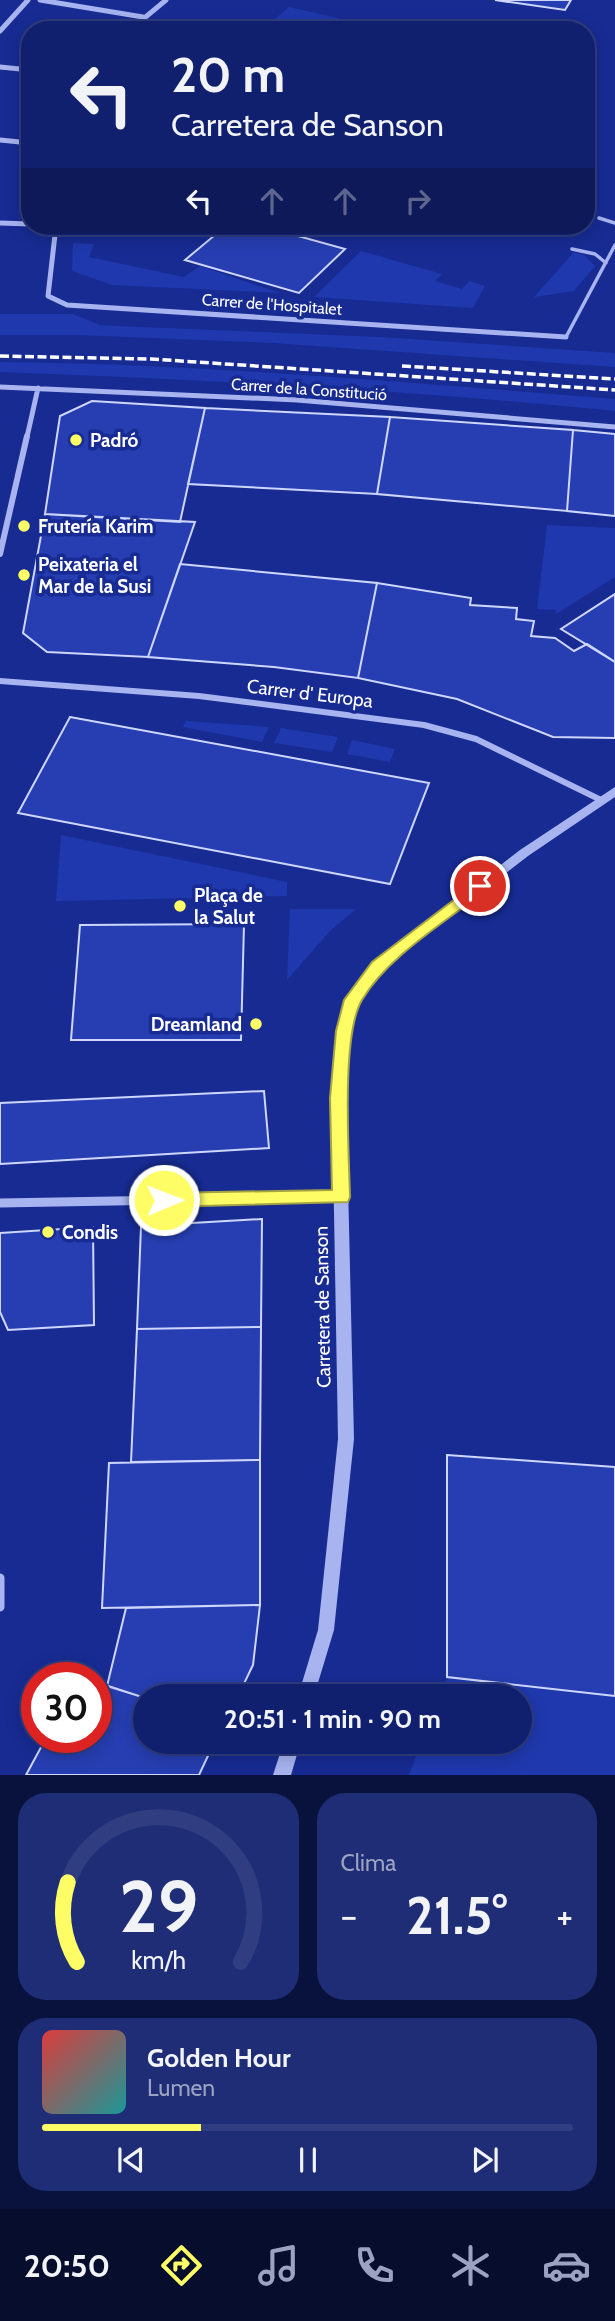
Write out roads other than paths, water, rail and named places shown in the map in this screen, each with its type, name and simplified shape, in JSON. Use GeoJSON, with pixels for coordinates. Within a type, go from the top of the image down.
{"type":"FeatureCollection","features":[{"type":"Feature","properties":{"kind":"street"},"geometry":{"type":"LineString","coordinates":[[0,31],[28,0]]}},
{"type":"Feature","properties":{"kind":"street"},"geometry":{"type":"LineString","coordinates":[[40,0],[144,17]]}},
{"type":"Feature","properties":{"kind":"street"},"geometry":{"type":"LineString","coordinates":[[140,21],[166,0]]}},
{"type":"Feature","properties":{"kind":"street"},"geometry":{"type":"LineString","coordinates":[[0,67],[21,69]]}},
{"type":"Feature","properties":{"kind":"street"},"geometry":{"type":"LineString","coordinates":[[0,141],[21,142]]}},
{"type":"Feature","properties":{"kind":"street"},"geometry":{"type":"LineString","coordinates":[[0,223],[21,224]]}},
{"type":"Feature","properties":{"kind":"street","name":"Carrer de l'Hospitalet"},"geometry":{"type":"LineString","coordinates":[[55,235],[48,296],[67,305],[566,337]]}},
{"type":"Feature","properties":{"kind":"street","name":"Carrer de la Constitució"},"geometry":{"type":"LineString","coordinates":[[0,387],[297,400],[615,427]]}},
{"type":"Feature","properties":{"kind":"street"},"geometry":{"type":"LineString","coordinates":[[0,554],[38,388]]}},
{"type":"Feature","properties":{"kind":"street","name":"Carrer d' Europa"},"geometry":{"type":"LineString","coordinates":[[0,681],[200,696],[424,724],[476,739],[601,800]]}},
{"type":"Feature","properties":{"kind":"street","name":"Carretera de Sanson"},"geometry":{"type":"LineString","coordinates":[[310,1684],[326,1630],[346,1439],[339,1098],[345,1031],[353,1000],[378,966],[494,875],[615,791]]}},
{"type":"Feature","properties":{"kind":"street"},"geometry":{"type":"LineString","coordinates":[[0,1203],[341,1197]]}},
{"type":"Feature","properties":{"kind":"street"},"geometry":{"type":"LineString","coordinates":[[0,1578],[0,1607]]}},
{"type":"Feature","properties":{"kind":"street"},"geometry":{"type":"LineString","coordinates":[[282,1775],[288,1754]]}},
{"type":"Feature","properties":{"kind":"lane"},"geometry":{"type":"LineString","coordinates":[[599,218],[615,223]]}},
{"type":"Feature","properties":{"kind":"lane"},"geometry":{"type":"LineString","coordinates":[[566,337],[615,245]]}},
{"type":"Feature","properties":{"kind":"lane"},"geometry":{"type":"LineString","coordinates":[[572,249],[595,254],[606,263]]}},
{"type":"Feature","properties":{"kind":"railway"},"geometry":{"type":"LineString","coordinates":[[0,356],[151,359],[615,390]]}},
{"type":"Feature","properties":{"kind":"railway"},"geometry":{"type":"LineString","coordinates":[[402,366],[615,379]]}},
{"type":"Feature","properties":{"kind":"place","name":"Padró"},"geometry":{"type":"Point","coordinates":[76,440]}},
{"type":"Feature","properties":{"kind":"place","name":"Frutería Karim"},"geometry":{"type":"Point","coordinates":[24,526]}},
{"type":"Feature","properties":{"kind":"place","name":"Peixateria el Mar de la Susi"},"geometry":{"type":"Point","coordinates":[24,575]}},
{"type":"Feature","properties":{"kind":"place","name":"Plaça de la Salut"},"geometry":{"type":"Point","coordinates":[180,906]}},
{"type":"Feature","properties":{"kind":"place","name":"Dreamland"},"geometry":{"type":"Point","coordinates":[256,1024]}},
{"type":"Feature","properties":{"kind":"place","name":"Condis"},"geometry":{"type":"Point","coordinates":[48,1232]}}]}
